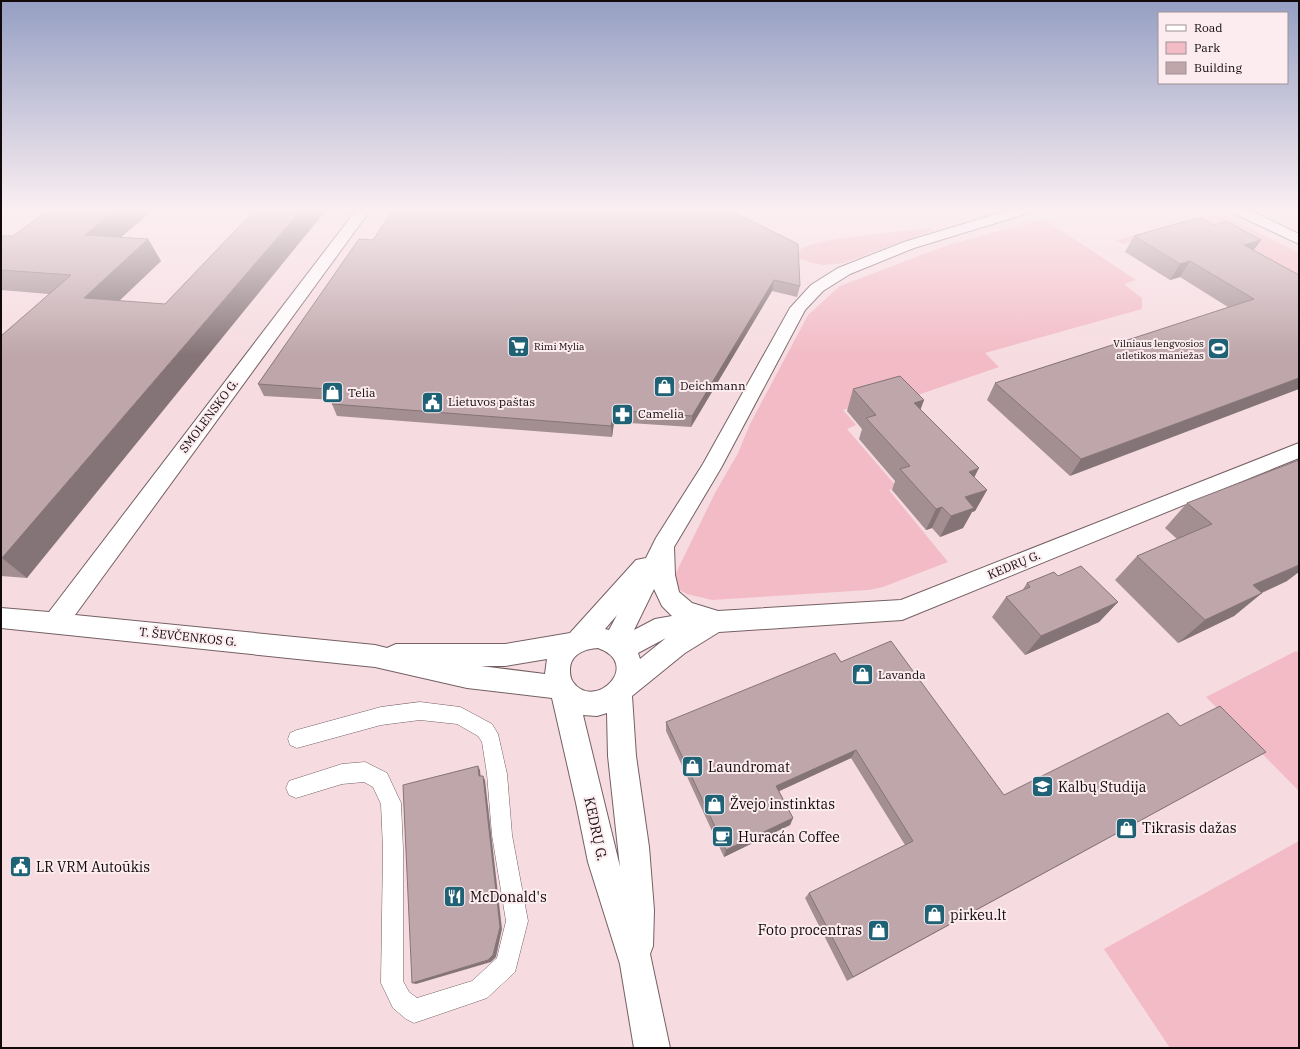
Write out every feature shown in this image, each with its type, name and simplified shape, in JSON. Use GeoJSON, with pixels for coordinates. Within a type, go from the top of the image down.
{"type":"FeatureCollection","features":[{"type":"Feature","properties":{"kind":"street","name":"SMOLENSKO G."},"geometry":{"type":"LineString","coordinates":[[54,624],[327,258]]}},
{"type":"Feature","properties":{"kind":"street"},"geometry":{"type":"LineString","coordinates":[[619,645],[664,544],[700,486],[798,308],[817,288],[844,271],[877,258]]}},
{"type":"Feature","properties":{"kind":"street","name":"KEDRŲ G."},"geometry":{"type":"LineString","coordinates":[[619,645],[664,627],[716,622],[902,610],[1299,450]]}},
{"type":"Feature","properties":{"kind":"street"},"geometry":{"type":"LineString","coordinates":[[578,641],[598,637],[619,645],[630,665],[628,680],[622,690],[612,698],[595,704],[578,701],[562,690],[558,680],[557,666],[563,653],[578,641],[664,544]]}},
{"type":"Feature","properties":{"kind":"street","name":"KEDRŲ G."},"geometry":{"type":"LineString","coordinates":[[664,544],[663,576],[667,595],[682,610],[716,622]]}},
{"type":"Feature","properties":{"kind":"street","name":"T. ŠEVČENKOS G."},"geometry":{"type":"LineString","coordinates":[[1,618],[375,656],[417,653],[505,655],[578,641]]}},
{"type":"Feature","properties":{"kind":"street","name":"KEDRŲ G."},"geometry":{"type":"LineString","coordinates":[[637,964],[638,910],[634,847],[622,756],[622,690],[676,645],[716,622]]}},
{"type":"Feature","properties":{"kind":"street","name":"T. ŠEVČENKOS G."},"geometry":{"type":"LineString","coordinates":[[375,656],[413,667],[497,682],[562,690]]}},
{"type":"Feature","properties":{"kind":"street","name":"KEDRŲ G."},"geometry":{"type":"LineString","coordinates":[[562,690],[603,862],[637,964],[652,1048]]}},
{"type":"Feature","properties":{"kind":"lane"},"geometry":{"type":"LineString","coordinates":[[296,788],[342,774],[365,772],[380,780],[391,803],[393,849],[392,983],[401,1000],[414,1011],[479,990],[507,964],[517,921],[502,835],[497,774],[491,740],[484,730],[460,716],[420,711],[381,716],[297,739]]}},
{"type":"Feature","properties":{"kind":"green space"},"geometry":{"type":"Polygon","coordinates":[[[798,258],[857,258],[844,263],[823,265],[798,258]]]}},
{"type":"Feature","properties":{"kind":"green space"},"geometry":{"type":"Polygon","coordinates":[[[914,258],[1103,258],[1136,280],[1124,284],[1142,298],[1142,309],[985,353],[999,367],[903,400],[896,393],[843,410],[856,425],[847,429],[897,487],[889,490],[948,562],[883,587],[869,590],[712,600],[687,594],[676,588],[674,577],[715,493],[738,453],[750,424],[808,315],[840,286],[914,258]]]}},
{"type":"Feature","properties":{"kind":"green space"},"geometry":{"type":"Polygon","coordinates":[[[1196,258],[1299,258],[1299,293],[1196,258]]]}},
{"type":"Feature","properties":{"kind":"green space"},"geometry":{"type":"Polygon","coordinates":[[[1296,651],[1299,653],[1299,791],[1206,697],[1296,651]]]}},
{"type":"Feature","properties":{"kind":"green space"},"geometry":{"type":"Polygon","coordinates":[[[1299,841],[1299,1048],[1170,1048],[1104,949],[1299,841]]]}},
{"type":"Feature","properties":{"kind":"building"},"geometry":{"type":"Polygon","coordinates":[[[1,258],[127,258],[84,298],[165,304],[209,258],[260,258],[2,558],[1,336],[71,275],[1,270],[1,258]]]}},
{"type":"Feature","properties":{"kind":"building","name":"Rimi Mylia"},"geometry":{"type":"Polygon","coordinates":[[[346,258],[799,258],[800,286],[774,280],[692,416],[614,410],[611,426],[332,404],[341,390],[258,384],[346,258]]]}},
{"type":"Feature","properties":{"kind":"building","name":"Vilniaus lengvosios atletikos maniežas"},"geometry":{"type":"Polygon","coordinates":[[[1170,258],[1268,258],[1299,275],[1299,378],[1081,459],[995,383],[1254,299],[1190,261],[1180,264],[1170,258]]]}},
{"type":"Feature","properties":{"kind":"building"},"geometry":{"type":"Polygon","coordinates":[[[900,376],[924,400],[914,403],[979,468],[969,472],[987,490],[965,497],[974,508],[951,516],[942,507],[936,509],[900,469],[910,466],[866,418],[876,415],[853,389],[900,376]]]}},
{"type":"Feature","properties":{"kind":"building"},"geometry":{"type":"Polygon","coordinates":[[[1299,460],[1299,565],[1253,585],[1262,593],[1205,620],[1137,556],[1212,524],[1187,503],[1299,460]]]}},
{"type":"Feature","properties":{"kind":"building"},"geometry":{"type":"Polygon","coordinates":[[[1081,566],[1118,602],[1041,636],[1006,597],[1030,587],[1027,583],[1054,572],[1058,576],[1081,566]]]}},
{"type":"Feature","properties":{"kind":"building"},"geometry":{"type":"Polygon","coordinates":[[[891,641],[1004,795],[1168,713],[1180,726],[1220,706],[1266,752],[853,977],[809,893],[913,841],[856,750],[776,786],[793,818],[726,850],[666,722],[835,653],[841,662],[891,641]]]}},
{"type":"Feature","properties":{"kind":"building","name":"McDonald's"},"geometry":{"type":"Polygon","coordinates":[[[478,766],[479,776],[483,776],[500,927],[493,955],[488,960],[412,983],[403,785],[478,766]]]}},
{"type":"Feature","properties":{"kind":"place","name":"Rimi Mylia"},"geometry":{"type":"Point","coordinates":[519,346]}},
{"type":"Feature","properties":{"kind":"place","name":"Vilniaus lengvosios atletikos maniežas"},"geometry":{"type":"Point","coordinates":[1219,349]}},
{"type":"Feature","properties":{"kind":"place","name":"Deichmann"},"geometry":{"type":"Point","coordinates":[665,386]}},
{"type":"Feature","properties":{"kind":"place","name":"Telia"},"geometry":{"type":"Point","coordinates":[333,393]}},
{"type":"Feature","properties":{"kind":"place","name":"Lietuvos paštas"},"geometry":{"type":"Point","coordinates":[432,402]}},
{"type":"Feature","properties":{"kind":"place","name":"Camelia"},"geometry":{"type":"Point","coordinates":[623,414]}},
{"type":"Feature","properties":{"kind":"place","name":"Lavanda"},"geometry":{"type":"Point","coordinates":[863,675]}},
{"type":"Feature","properties":{"kind":"place","name":"Laundromat"},"geometry":{"type":"Point","coordinates":[692,767]}},
{"type":"Feature","properties":{"kind":"place","name":"Kalbų Studija"},"geometry":{"type":"Point","coordinates":[1043,787]}},
{"type":"Feature","properties":{"kind":"place","name":"Žvejo instinktas"},"geometry":{"type":"Point","coordinates":[714,804]}},
{"type":"Feature","properties":{"kind":"place","name":"Tikrasis dažas"},"geometry":{"type":"Point","coordinates":[1126,828]}},
{"type":"Feature","properties":{"kind":"place","name":"Huracán Coffee"},"geometry":{"type":"Point","coordinates":[723,837]}},
{"type":"Feature","properties":{"kind":"place","name":"LR VRM Autoūkis"},"geometry":{"type":"Point","coordinates":[21,867]}},
{"type":"Feature","properties":{"kind":"place","name":"McDonald's"},"geometry":{"type":"Point","coordinates":[455,897]}},
{"type":"Feature","properties":{"kind":"place","name":"pirkeu.lt"},"geometry":{"type":"Point","coordinates":[934,915]}},
{"type":"Feature","properties":{"kind":"place","name":"Foto procentras"},"geometry":{"type":"Point","coordinates":[878,930]}}]}
